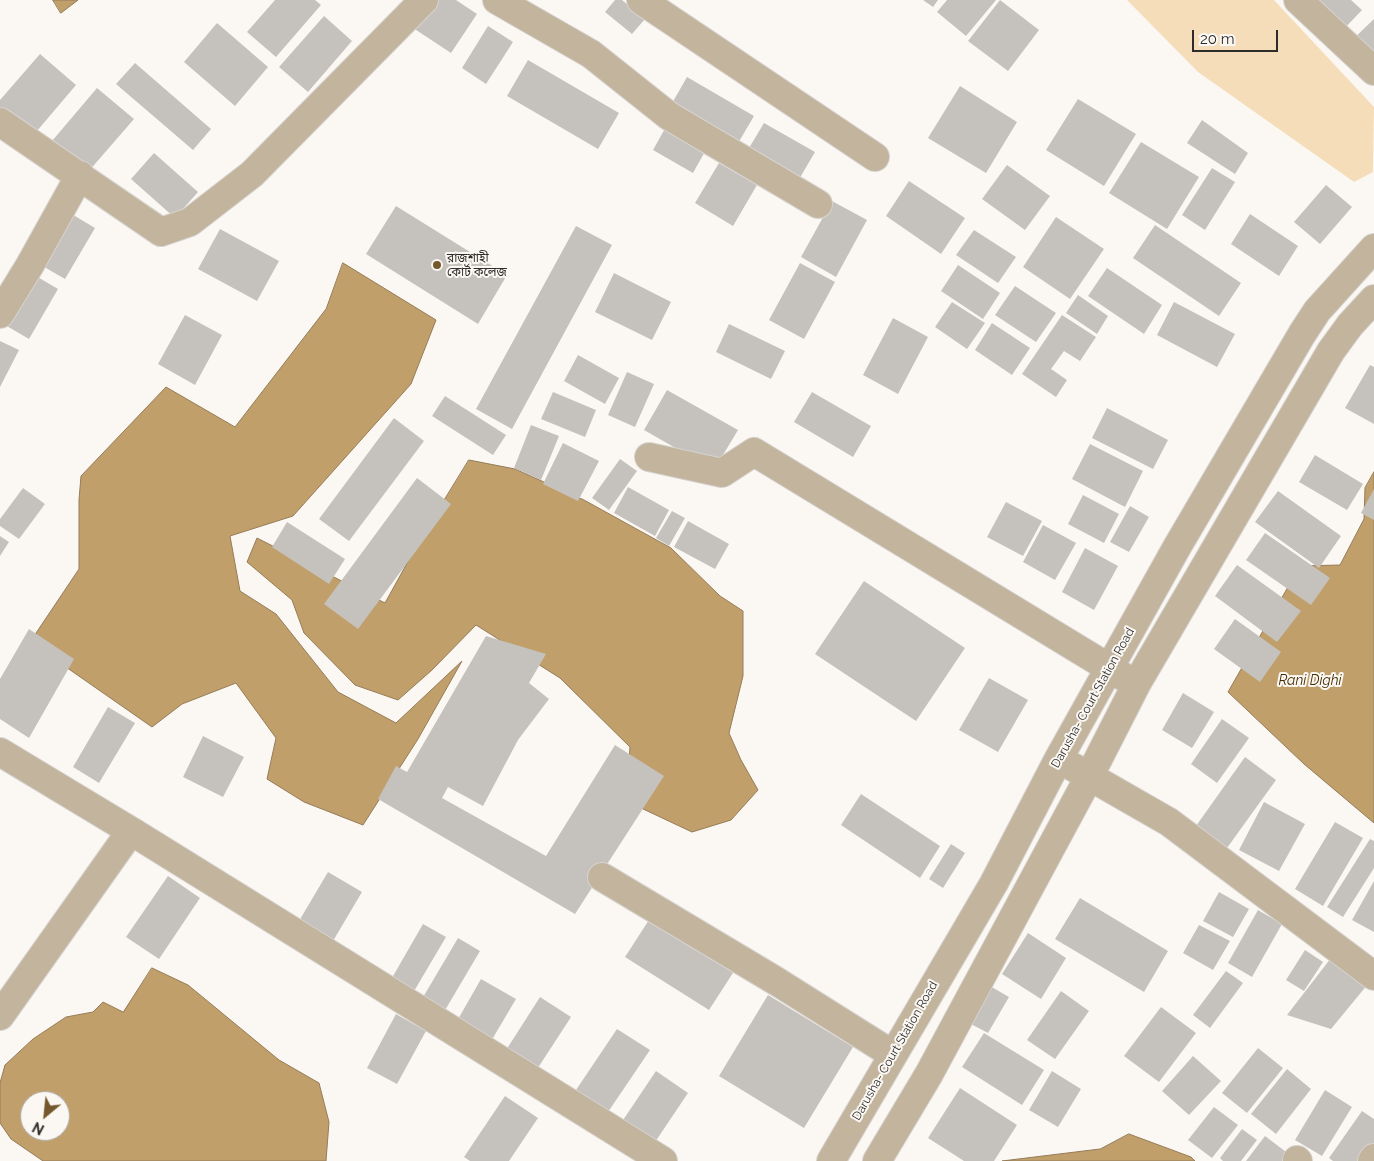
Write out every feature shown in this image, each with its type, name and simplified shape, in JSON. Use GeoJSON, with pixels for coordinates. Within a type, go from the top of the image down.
{"type":"FeatureCollection","features":[{"type":"Feature","properties":{"kind":"street"},"geometry":{"type":"LineString","coordinates":[[497,0],[591,54],[670,116],[818,204]]}},
{"type":"Feature","properties":{"kind":"street"},"geometry":{"type":"LineString","coordinates":[[641,0],[875,157]]}},
{"type":"Feature","properties":{"kind":"street"},"geometry":{"type":"LineString","coordinates":[[1298,0],[1374,71]]}},
{"type":"Feature","properties":{"kind":"street"},"geometry":{"type":"LineString","coordinates":[[0,122],[161,232],[190,222],[252,174],[419,1]]}},
{"type":"Feature","properties":{"kind":"street"},"geometry":{"type":"LineString","coordinates":[[0,314],[30,266],[80,175]]}},
{"type":"Feature","properties":{"kind":"street","name":"Darusha- Court Station Road"},"geometry":{"type":"LineString","coordinates":[[831,1161],[994,883],[1059,758],[1109,668],[1177,547],[1302,334],[1317,311],[1374,248]]}},
{"type":"Feature","properties":{"kind":"street"},"geometry":{"type":"LineString","coordinates":[[877,1161],[929,1074],[1089,777],[1137,683],[1331,351],[1350,325],[1374,299]]}},
{"type":"Feature","properties":{"kind":"street"},"geometry":{"type":"LineString","coordinates":[[649,457],[722,473],[754,452],[1109,668],[1137,683]]}},
{"type":"Feature","properties":{"kind":"street"},"geometry":{"type":"LineString","coordinates":[[0,752],[664,1161]]}},
{"type":"Feature","properties":{"kind":"street"},"geometry":{"type":"LineString","coordinates":[[1059,758],[1169,822],[1374,976]]}},
{"type":"Feature","properties":{"kind":"street"},"geometry":{"type":"LineString","coordinates":[[0,1016],[131,831]]}},
{"type":"Feature","properties":{"kind":"street"},"geometry":{"type":"LineString","coordinates":[[602,877],[776,981],[892,1054]]}},
{"type":"Feature","properties":{"kind":"shaded area"},"geometry":{"type":"Polygon","coordinates":[[[1127,0],[1274,0],[1374,107],[1373,172],[1354,182],[1198,72],[1127,0]]]}},
{"type":"Feature","properties":{"kind":"water"},"geometry":{"type":"Polygon","coordinates":[[[53,0],[78,0],[61,13],[53,0]]]}},
{"type":"Feature","properties":{"kind":"water"},"geometry":{"type":"Polygon","coordinates":[[[343,263],[436,320],[411,384],[293,516],[230,536],[240,591],[276,614],[338,692],[396,723],[462,661],[418,739],[363,825],[304,802],[267,779],[276,738],[236,683],[182,704],[152,727],[30,642],[79,569],[81,476],[166,387],[235,427],[326,309],[343,263]]]}},
{"type":"Feature","properties":{"kind":"water"},"geometry":{"type":"Polygon","coordinates":[[[469,460],[515,469],[584,500],[671,548],[720,596],[743,611],[743,676],[729,733],[741,760],[758,790],[731,820],[692,832],[641,808],[627,793],[630,747],[560,678],[476,625],[432,670],[398,700],[355,685],[304,633],[292,600],[247,562],[257,538],[385,603],[422,536],[469,460]]]}},
{"type":"Feature","properties":{"kind":"water","name":"Rani Dighi"},"geometry":{"type":"Polygon","coordinates":[[[1374,472],[1374,823],[1304,764],[1228,692],[1300,566],[1340,565],[1364,519],[1365,488],[1374,472]]]}},
{"type":"Feature","properties":{"kind":"water"},"geometry":{"type":"Polygon","coordinates":[[[152,968],[188,985],[279,1060],[319,1083],[329,1122],[326,1161],[43,1161],[11,1139],[0,1123],[0,1083],[5,1065],[33,1039],[66,1017],[93,1012],[103,1002],[123,1012],[152,968]]]}},
{"type":"Feature","properties":{"kind":"water"},"geometry":{"type":"Polygon","coordinates":[[[1129,1134],[1191,1157],[1195,1161],[1002,1161],[1100,1149],[1129,1134]]]}},
{"type":"Feature","properties":{"kind":"building"},"geometry":{"type":"Polygon","coordinates":[[[275,0],[315,0],[321,5],[276,57],[247,32],[275,0]]]}},
{"type":"Feature","properties":{"kind":"building"},"geometry":{"type":"Polygon","coordinates":[[[414,0],[456,0],[477,14],[451,53],[401,20],[414,0]]]}},
{"type":"Feature","properties":{"kind":"building"},"geometry":{"type":"Polygon","coordinates":[[[615,0],[622,0],[645,19],[632,34],[605,12],[615,0]]]}},
{"type":"Feature","properties":{"kind":"building"},"geometry":{"type":"Polygon","coordinates":[[[923,0],[938,0],[933,7],[923,0]]]}},
{"type":"Feature","properties":{"kind":"building"},"geometry":{"type":"Polygon","coordinates":[[[947,0],[996,0],[966,36],[937,12],[947,0]]]}},
{"type":"Feature","properties":{"kind":"building"},"geometry":{"type":"Polygon","coordinates":[[[1000,0],[1039,30],[1008,71],[968,41],[1000,0]]]}},
{"type":"Feature","properties":{"kind":"building"},"geometry":{"type":"Polygon","coordinates":[[[1313,0],[1351,0],[1362,10],[1340,33],[1313,0]]]}},
{"type":"Feature","properties":{"kind":"building"},"geometry":{"type":"Polygon","coordinates":[[[324,16],[352,41],[308,92],[279,67],[324,16]]]}},
{"type":"Feature","properties":{"kind":"building"},"geometry":{"type":"Polygon","coordinates":[[[1374,19],[1374,67],[1349,43],[1374,19]]]}},
{"type":"Feature","properties":{"kind":"building"},"geometry":{"type":"Polygon","coordinates":[[[217,23],[268,67],[235,106],[184,62],[217,23]]]}},
{"type":"Feature","properties":{"kind":"building"},"geometry":{"type":"Polygon","coordinates":[[[488,26],[513,42],[486,84],[462,68],[488,26]]]}},
{"type":"Feature","properties":{"kind":"building"},"geometry":{"type":"Polygon","coordinates":[[[40,54],[76,85],[31,138],[0,112],[0,100],[40,54]]]}},
{"type":"Feature","properties":{"kind":"building"},"geometry":{"type":"Polygon","coordinates":[[[528,60],[619,113],[598,149],[507,96],[528,60]]]}},
{"type":"Feature","properties":{"kind":"building"},"geometry":{"type":"Polygon","coordinates":[[[135,63],[211,129],[193,150],[116,84],[135,63]]]}},
{"type":"Feature","properties":{"kind":"building"},"geometry":{"type":"Polygon","coordinates":[[[687,77],[754,116],[730,157],[663,119],[687,77]]]}},
{"type":"Feature","properties":{"kind":"building"},"geometry":{"type":"Polygon","coordinates":[[[960,86],[1017,122],[986,173],[928,138],[960,86]]]}},
{"type":"Feature","properties":{"kind":"building"},"geometry":{"type":"Polygon","coordinates":[[[97,88],[134,119],[88,172],[52,141],[97,88]]]}},
{"type":"Feature","properties":{"kind":"building"},"geometry":{"type":"Polygon","coordinates":[[[1078,99],[1136,134],[1104,186],[1046,150],[1078,99]]]}},
{"type":"Feature","properties":{"kind":"building"},"geometry":{"type":"Polygon","coordinates":[[[1202,120],[1248,153],[1235,174],[1187,143],[1202,120]]]}},
{"type":"Feature","properties":{"kind":"building"},"geometry":{"type":"Polygon","coordinates":[[[764,123],[815,152],[791,193],[740,163],[764,123]]]}},
{"type":"Feature","properties":{"kind":"building"},"geometry":{"type":"Polygon","coordinates":[[[667,125],[707,148],[693,173],[653,150],[667,125]]]}},
{"type":"Feature","properties":{"kind":"building"},"geometry":{"type":"Polygon","coordinates":[[[1141,142],[1199,177],[1167,229],[1109,193],[1141,142]]]}},
{"type":"Feature","properties":{"kind":"building"},"geometry":{"type":"Polygon","coordinates":[[[154,153],[198,192],[175,218],[131,179],[154,153]]]}},
{"type":"Feature","properties":{"kind":"building"},"geometry":{"type":"Polygon","coordinates":[[[719,163],[757,185],[733,226],[695,203],[719,163]]]}},
{"type":"Feature","properties":{"kind":"building"},"geometry":{"type":"Polygon","coordinates":[[[1007,165],[1050,196],[1025,230],[982,199],[1007,165]]]}},
{"type":"Feature","properties":{"kind":"building"},"geometry":{"type":"Polygon","coordinates":[[[1212,168],[1235,182],[1205,230],[1182,215],[1212,168]]]}},
{"type":"Feature","properties":{"kind":"building"},"geometry":{"type":"Polygon","coordinates":[[[909,181],[965,218],[941,254],[886,216],[909,181]]]}},
{"type":"Feature","properties":{"kind":"building"},"geometry":{"type":"Polygon","coordinates":[[[1326,185],[1352,207],[1320,244],[1294,222],[1326,185]]]}},
{"type":"Feature","properties":{"kind":"building"},"geometry":{"type":"Polygon","coordinates":[[[50,201],[95,228],[65,279],[20,253],[50,201]]]}},
{"type":"Feature","properties":{"kind":"building"},"geometry":{"type":"Polygon","coordinates":[[[832,201],[867,220],[836,277],[801,257],[832,201]]]}},
{"type":"Feature","properties":{"kind":"building","name":"রাজশাহী কোর্ট কলেজ"},"geometry":{"type":"Polygon","coordinates":[[[396,206],[507,275],[478,324],[366,254],[396,206]]]}},
{"type":"Feature","properties":{"kind":"building"},"geometry":{"type":"Polygon","coordinates":[[[1250,214],[1298,246],[1279,276],[1231,244],[1250,214]]]}},
{"type":"Feature","properties":{"kind":"building"},"geometry":{"type":"Polygon","coordinates":[[[1056,217],[1104,249],[1070,299],[1023,267],[1056,217]]]}},
{"type":"Feature","properties":{"kind":"building"},"geometry":{"type":"Polygon","coordinates":[[[1155,225],[1241,283],[1219,316],[1133,258],[1155,225]]]}},
{"type":"Feature","properties":{"kind":"building"},"geometry":{"type":"Polygon","coordinates":[[[576,226],[612,245],[512,429],[476,409],[576,226]]]}},
{"type":"Feature","properties":{"kind":"building"},"geometry":{"type":"Polygon","coordinates":[[[220,229],[279,261],[257,301],[198,269],[220,229]]]}},
{"type":"Feature","properties":{"kind":"building"},"geometry":{"type":"Polygon","coordinates":[[[974,230],[1016,257],[998,283],[956,255],[974,230]]]}},
{"type":"Feature","properties":{"kind":"building"},"geometry":{"type":"Polygon","coordinates":[[[800,263],[835,282],[804,339],[769,320],[800,263]]]}},
{"type":"Feature","properties":{"kind":"building"},"geometry":{"type":"Polygon","coordinates":[[[958,265],[1000,293],[983,319],[941,291],[958,265]]]}},
{"type":"Feature","properties":{"kind":"building"},"geometry":{"type":"Polygon","coordinates":[[[19,266],[58,289],[29,339],[0,322],[19,266]]]}},
{"type":"Feature","properties":{"kind":"building"},"geometry":{"type":"Polygon","coordinates":[[[1107,268],[1162,305],[1144,334],[1088,296],[1107,268]]]}},
{"type":"Feature","properties":{"kind":"building"},"geometry":{"type":"Polygon","coordinates":[[[614,273],[671,302],[652,340],[595,312],[614,273]]]}},
{"type":"Feature","properties":{"kind":"building"},"geometry":{"type":"Polygon","coordinates":[[[1015,286],[1056,313],[1036,342],[995,315],[1015,286]]]}},
{"type":"Feature","properties":{"kind":"building"},"geometry":{"type":"Polygon","coordinates":[[[1078,295],[1108,316],[1097,334],[1066,313],[1078,295]]]}},
{"type":"Feature","properties":{"kind":"building"},"geometry":{"type":"Polygon","coordinates":[[[952,302],[985,323],[967,349],[935,327],[952,302]]]}},
{"type":"Feature","properties":{"kind":"building"},"geometry":{"type":"Polygon","coordinates":[[[1174,302],[1235,334],[1217,367],[1157,335],[1174,302]]]}},
{"type":"Feature","properties":{"kind":"building"},"geometry":{"type":"Polygon","coordinates":[[[185,315],[222,335],[195,385],[158,364],[185,315]]]}},
{"type":"Feature","properties":{"kind":"building"},"geometry":{"type":"Polygon","coordinates":[[[1062,315],[1096,337],[1080,361],[1064,351],[1051,369],[1067,380],[1056,397],[1022,374],[1062,315]]]}},
{"type":"Feature","properties":{"kind":"building"},"geometry":{"type":"Polygon","coordinates":[[[893,318],[928,337],[898,394],[863,375],[893,318]]]}},
{"type":"Feature","properties":{"kind":"building"},"geometry":{"type":"Polygon","coordinates":[[[992,323],[1030,348],[1012,375],[975,350],[992,323]]]}},
{"type":"Feature","properties":{"kind":"building"},"geometry":{"type":"Polygon","coordinates":[[[729,324],[785,351],[771,379],[716,352],[729,324]]]}},
{"type":"Feature","properties":{"kind":"building"},"geometry":{"type":"Polygon","coordinates":[[[0,341],[19,350],[0,387],[0,341]]]}},
{"type":"Feature","properties":{"kind":"building"},"geometry":{"type":"Polygon","coordinates":[[[578,355],[619,378],[605,404],[564,381],[578,355]]]}},
{"type":"Feature","properties":{"kind":"building"},"geometry":{"type":"Polygon","coordinates":[[[1370,365],[1374,367],[1374,424],[1345,408],[1370,365]]]}},
{"type":"Feature","properties":{"kind":"building"},"geometry":{"type":"Polygon","coordinates":[[[627,372],[654,384],[635,427],[608,415],[627,372]]]}},
{"type":"Feature","properties":{"kind":"building"},"geometry":{"type":"Polygon","coordinates":[[[667,390],[738,430],[714,470],[644,430],[667,390]]]}},
{"type":"Feature","properties":{"kind":"building"},"geometry":{"type":"Polygon","coordinates":[[[553,392],[596,410],[585,437],[541,419],[553,392]]]}},
{"type":"Feature","properties":{"kind":"building"},"geometry":{"type":"Polygon","coordinates":[[[812,392],[871,426],[853,457],[794,422],[812,392]]]}},
{"type":"Feature","properties":{"kind":"building"},"geometry":{"type":"Polygon","coordinates":[[[445,396],[506,435],[493,455],[432,416],[445,396]]]}},
{"type":"Feature","properties":{"kind":"building"},"geometry":{"type":"Polygon","coordinates":[[[1107,408],[1168,440],[1153,469],[1092,438],[1107,408]]]}},
{"type":"Feature","properties":{"kind":"building"},"geometry":{"type":"Polygon","coordinates":[[[394,418],[424,441],[349,541],[319,519],[394,418]]]}},
{"type":"Feature","properties":{"kind":"building"},"geometry":{"type":"Polygon","coordinates":[[[531,425],[559,436],[541,480],[514,468],[531,425]]]}},
{"type":"Feature","properties":{"kind":"building"},"geometry":{"type":"Polygon","coordinates":[[[563,443],[599,461],[578,501],[543,484],[563,443]]]}},
{"type":"Feature","properties":{"kind":"building"},"geometry":{"type":"Polygon","coordinates":[[[1090,444],[1143,471],[1125,507],[1072,479],[1090,444]]]}},
{"type":"Feature","properties":{"kind":"building"},"geometry":{"type":"Polygon","coordinates":[[[1315,455],[1363,484],[1347,510],[1299,482],[1315,455]]]}},
{"type":"Feature","properties":{"kind":"building"},"geometry":{"type":"Polygon","coordinates":[[[620,459],[637,471],[609,510],[592,498],[620,459]]]}},
{"type":"Feature","properties":{"kind":"building"},"geometry":{"type":"Polygon","coordinates":[[[417,478],[451,504],[358,629],[324,604],[417,478]]]}},
{"type":"Feature","properties":{"kind":"building"},"geometry":{"type":"Polygon","coordinates":[[[628,487],[669,510],[655,536],[614,513],[628,487]]]}},
{"type":"Feature","properties":{"kind":"building"},"geometry":{"type":"Polygon","coordinates":[[[23,488],[45,504],[19,539],[0,526],[0,519],[23,488]]]}},
{"type":"Feature","properties":{"kind":"building"},"geometry":{"type":"Polygon","coordinates":[[[1374,489],[1374,520],[1361,513],[1374,489]]]}},
{"type":"Feature","properties":{"kind":"building"},"geometry":{"type":"Polygon","coordinates":[[[1278,491],[1341,536],[1319,568],[1255,522],[1278,491]]]}},
{"type":"Feature","properties":{"kind":"building"},"geometry":{"type":"Polygon","coordinates":[[[1083,495],[1119,514],[1104,543],[1068,524],[1083,495]]]}},
{"type":"Feature","properties":{"kind":"building"},"geometry":{"type":"Polygon","coordinates":[[[1006,502],[1042,521],[1023,556],[987,537],[1006,502]]]}},
{"type":"Feature","properties":{"kind":"building"},"geometry":{"type":"Polygon","coordinates":[[[1130,506],[1149,517],[1129,552],[1110,542],[1130,506]]]}},
{"type":"Feature","properties":{"kind":"building"},"geometry":{"type":"Polygon","coordinates":[[[672,511],[685,518],[669,546],[656,538],[672,511]]]}},
{"type":"Feature","properties":{"kind":"building"},"geometry":{"type":"Polygon","coordinates":[[[688,521],[729,544],[715,569],[674,547],[688,521]]]}},
{"type":"Feature","properties":{"kind":"building"},"geometry":{"type":"Polygon","coordinates":[[[287,522],[345,559],[329,584],[272,547],[287,522]]]}},
{"type":"Feature","properties":{"kind":"building"},"geometry":{"type":"Polygon","coordinates":[[[1043,525],[1076,543],[1055,580],[1023,562],[1043,525]]]}},
{"type":"Feature","properties":{"kind":"building"},"geometry":{"type":"Polygon","coordinates":[[[1265,533],[1330,578],[1311,605],[1246,560],[1265,533]]]}},
{"type":"Feature","properties":{"kind":"building"},"geometry":{"type":"Polygon","coordinates":[[[0,536],[9,542],[0,556],[0,536]]]}},
{"type":"Feature","properties":{"kind":"building"},"geometry":{"type":"Polygon","coordinates":[[[1085,548],[1118,566],[1094,610],[1062,592],[1085,548]]]}},
{"type":"Feature","properties":{"kind":"building"},"geometry":{"type":"Polygon","coordinates":[[[1237,565],[1301,611],[1277,642],[1215,596],[1237,565]]]}},
{"type":"Feature","properties":{"kind":"building"},"geometry":{"type":"Polygon","coordinates":[[[864,581],[965,648],[916,721],[815,654],[864,581]]]}},
{"type":"Feature","properties":{"kind":"building"},"geometry":{"type":"Polygon","coordinates":[[[1235,619],[1281,652],[1260,682],[1214,649],[1235,619]]]}},
{"type":"Feature","properties":{"kind":"building"},"geometry":{"type":"Polygon","coordinates":[[[29,629],[74,659],[29,738],[0,719],[0,679],[29,629]]]}},
{"type":"Feature","properties":{"kind":"building"},"geometry":{"type":"Polygon","coordinates":[[[486,636],[546,654],[529,683],[549,699],[518,740],[483,806],[448,787],[442,798],[546,856],[615,745],[664,776],[575,914],[378,799],[396,766],[407,772],[486,636]]]}},
{"type":"Feature","properties":{"kind":"building"},"geometry":{"type":"Polygon","coordinates":[[[989,678],[1028,700],[998,752],[959,730],[989,678]]]}},
{"type":"Feature","properties":{"kind":"building"},"geometry":{"type":"Polygon","coordinates":[[[1183,693],[1214,712],[1192,748],[1162,730],[1183,693]]]}},
{"type":"Feature","properties":{"kind":"building"},"geometry":{"type":"Polygon","coordinates":[[[108,707],[135,723],[99,783],[73,767],[108,707]]]}},
{"type":"Feature","properties":{"kind":"building"},"geometry":{"type":"Polygon","coordinates":[[[1222,719],[1249,738],[1217,783],[1191,764],[1222,719]]]}},
{"type":"Feature","properties":{"kind":"building"},"geometry":{"type":"Polygon","coordinates":[[[203,736],[244,757],[223,797],[183,777],[203,736]]]}},
{"type":"Feature","properties":{"kind":"building"},"geometry":{"type":"Polygon","coordinates":[[[1245,757],[1276,780],[1227,848],[1196,826],[1245,757]]]}},
{"type":"Feature","properties":{"kind":"building"},"geometry":{"type":"Polygon","coordinates":[[[861,794],[940,846],[920,878],[841,825],[861,794]]]}},
{"type":"Feature","properties":{"kind":"building"},"geometry":{"type":"Polygon","coordinates":[[[1264,802],[1305,824],[1279,871],[1239,850],[1264,802]]]}},
{"type":"Feature","properties":{"kind":"building"},"geometry":{"type":"Polygon","coordinates":[[[1335,822],[1363,838],[1323,906],[1295,889],[1335,822]]]}},
{"type":"Feature","properties":{"kind":"building"},"geometry":{"type":"Polygon","coordinates":[[[1370,839],[1374,841],[1374,868],[1343,917],[1327,907],[1370,839]]]}},
{"type":"Feature","properties":{"kind":"building"},"geometry":{"type":"Polygon","coordinates":[[[951,844],[965,853],[943,888],[929,879],[951,844]]]}},
{"type":"Feature","properties":{"kind":"building"},"geometry":{"type":"Polygon","coordinates":[[[328,872],[362,892],[333,941],[299,921],[328,872]]]}},
{"type":"Feature","properties":{"kind":"building"},"geometry":{"type":"Polygon","coordinates":[[[168,876],[200,898],[159,959],[126,937],[168,876]]]}},
{"type":"Feature","properties":{"kind":"building"},"geometry":{"type":"Polygon","coordinates":[[[1374,881],[1374,932],[1352,920],[1374,881]]]}},
{"type":"Feature","properties":{"kind":"building"},"geometry":{"type":"Polygon","coordinates":[[[1219,892],[1249,909],[1233,937],[1203,921],[1219,892]]]}},
{"type":"Feature","properties":{"kind":"building"},"geometry":{"type":"Polygon","coordinates":[[[1080,898],[1168,951],[1144,992],[1055,939],[1080,898]]]}},
{"type":"Feature","properties":{"kind":"building"},"geometry":{"type":"Polygon","coordinates":[[[658,906],[742,959],[709,1010],[625,957],[658,906]]]}},
{"type":"Feature","properties":{"kind":"building"},"geometry":{"type":"Polygon","coordinates":[[[1258,910],[1282,924],[1252,977],[1228,963],[1258,910]]]}},
{"type":"Feature","properties":{"kind":"building"},"geometry":{"type":"Polygon","coordinates":[[[423,924],[446,937],[407,1003],[385,990],[423,924]]]}},
{"type":"Feature","properties":{"kind":"building"},"geometry":{"type":"Polygon","coordinates":[[[1199,925],[1230,941],[1213,970],[1183,953],[1199,925]]]}},
{"type":"Feature","properties":{"kind":"building"},"geometry":{"type":"Polygon","coordinates":[[[1028,933],[1066,958],[1041,999],[1002,974],[1028,933]]]}},
{"type":"Feature","properties":{"kind":"building"},"geometry":{"type":"Polygon","coordinates":[[[458,938],[480,951],[441,1017],[419,1004],[458,938]]]}},
{"type":"Feature","properties":{"kind":"building"},"geometry":{"type":"Polygon","coordinates":[[[1341,945],[1368,984],[1331,1029],[1287,1015],[1341,945]]]}},
{"type":"Feature","properties":{"kind":"building"},"geometry":{"type":"Polygon","coordinates":[[[1305,950],[1323,962],[1304,991],[1286,980],[1305,950]]]}},
{"type":"Feature","properties":{"kind":"building"},"geometry":{"type":"Polygon","coordinates":[[[1226,971],[1243,983],[1210,1028],[1193,1015],[1226,971]]]}},
{"type":"Feature","properties":{"kind":"building"},"geometry":{"type":"Polygon","coordinates":[[[481,979],[516,999],[487,1048],[453,1028],[481,979]]]}},
{"type":"Feature","properties":{"kind":"building"},"geometry":{"type":"Polygon","coordinates":[[[990,986],[1009,997],[988,1033],[969,1023],[990,986]]]}},
{"type":"Feature","properties":{"kind":"building"},"geometry":{"type":"Polygon","coordinates":[[[1061,991],[1089,1011],[1055,1059],[1027,1040],[1061,991]]]}},
{"type":"Feature","properties":{"kind":"building"},"geometry":{"type":"Polygon","coordinates":[[[768,995],[853,1047],[804,1128],[719,1076],[768,995]]]}},
{"type":"Feature","properties":{"kind":"building"},"geometry":{"type":"Polygon","coordinates":[[[540,997],[571,1017],[532,1077],[501,1058],[540,997]]]}},
{"type":"Feature","properties":{"kind":"building"},"geometry":{"type":"Polygon","coordinates":[[[1161,1007],[1196,1033],[1159,1082],[1124,1056],[1161,1007]]]}},
{"type":"Feature","properties":{"kind":"building"},"geometry":{"type":"Polygon","coordinates":[[[396,1014],[426,1031],[397,1084],[367,1068],[396,1014]]]}},
{"type":"Feature","properties":{"kind":"building"},"geometry":{"type":"Polygon","coordinates":[[[617,1029],[650,1050],[608,1112],[576,1090],[617,1029]]]}},
{"type":"Feature","properties":{"kind":"building"},"geometry":{"type":"Polygon","coordinates":[[[984,1033],[1044,1070],[1022,1105],[962,1067],[984,1033]]]}},
{"type":"Feature","properties":{"kind":"building"},"geometry":{"type":"Polygon","coordinates":[[[1258,1048],[1283,1068],[1247,1113],[1222,1093],[1258,1048]]]}},
{"type":"Feature","properties":{"kind":"building"},"geometry":{"type":"Polygon","coordinates":[[[1193,1056],[1221,1081],[1189,1115],[1162,1091],[1193,1056]]]}},
{"type":"Feature","properties":{"kind":"building"},"geometry":{"type":"Polygon","coordinates":[[[1287,1069],[1311,1089],[1276,1134],[1251,1114],[1287,1069]]]}},
{"type":"Feature","properties":{"kind":"building"},"geometry":{"type":"Polygon","coordinates":[[[656,1071],[688,1093],[647,1154],[615,1132],[656,1071]]]}},
{"type":"Feature","properties":{"kind":"building"},"geometry":{"type":"Polygon","coordinates":[[[1052,1071],[1081,1089],[1058,1127],[1029,1110],[1052,1071]]]}},
{"type":"Feature","properties":{"kind":"building"},"geometry":{"type":"Polygon","coordinates":[[[960,1088],[1017,1125],[994,1161],[964,1161],[928,1138],[960,1088]]]}},
{"type":"Feature","properties":{"kind":"building"},"geometry":{"type":"Polygon","coordinates":[[[1325,1090],[1352,1107],[1322,1156],[1295,1140],[1325,1090]]]}},
{"type":"Feature","properties":{"kind":"building"},"geometry":{"type":"Polygon","coordinates":[[[505,1096],[538,1118],[509,1161],[470,1161],[464,1157],[505,1096]]]}},
{"type":"Feature","properties":{"kind":"building"},"geometry":{"type":"Polygon","coordinates":[[[1214,1107],[1238,1125],[1212,1158],[1188,1140],[1214,1107]]]}},
{"type":"Feature","properties":{"kind":"building"},"geometry":{"type":"Polygon","coordinates":[[[1362,1111],[1374,1119],[1374,1155],[1370,1161],[1333,1161],[1329,1158],[1362,1111]]]}},
{"type":"Feature","properties":{"kind":"building"},"geometry":{"type":"Polygon","coordinates":[[[1242,1129],[1257,1140],[1241,1161],[1223,1161],[1220,1158],[1242,1129]]]}},
{"type":"Feature","properties":{"kind":"building"},"geometry":{"type":"Polygon","coordinates":[[[1265,1136],[1298,1161],[1246,1161],[1265,1136]]]}},
{"type":"Feature","properties":{"kind":"place","name":"রাজশাহী কোর্ট কলেজ"},"geometry":{"type":"Point","coordinates":[437,265]}}]}
